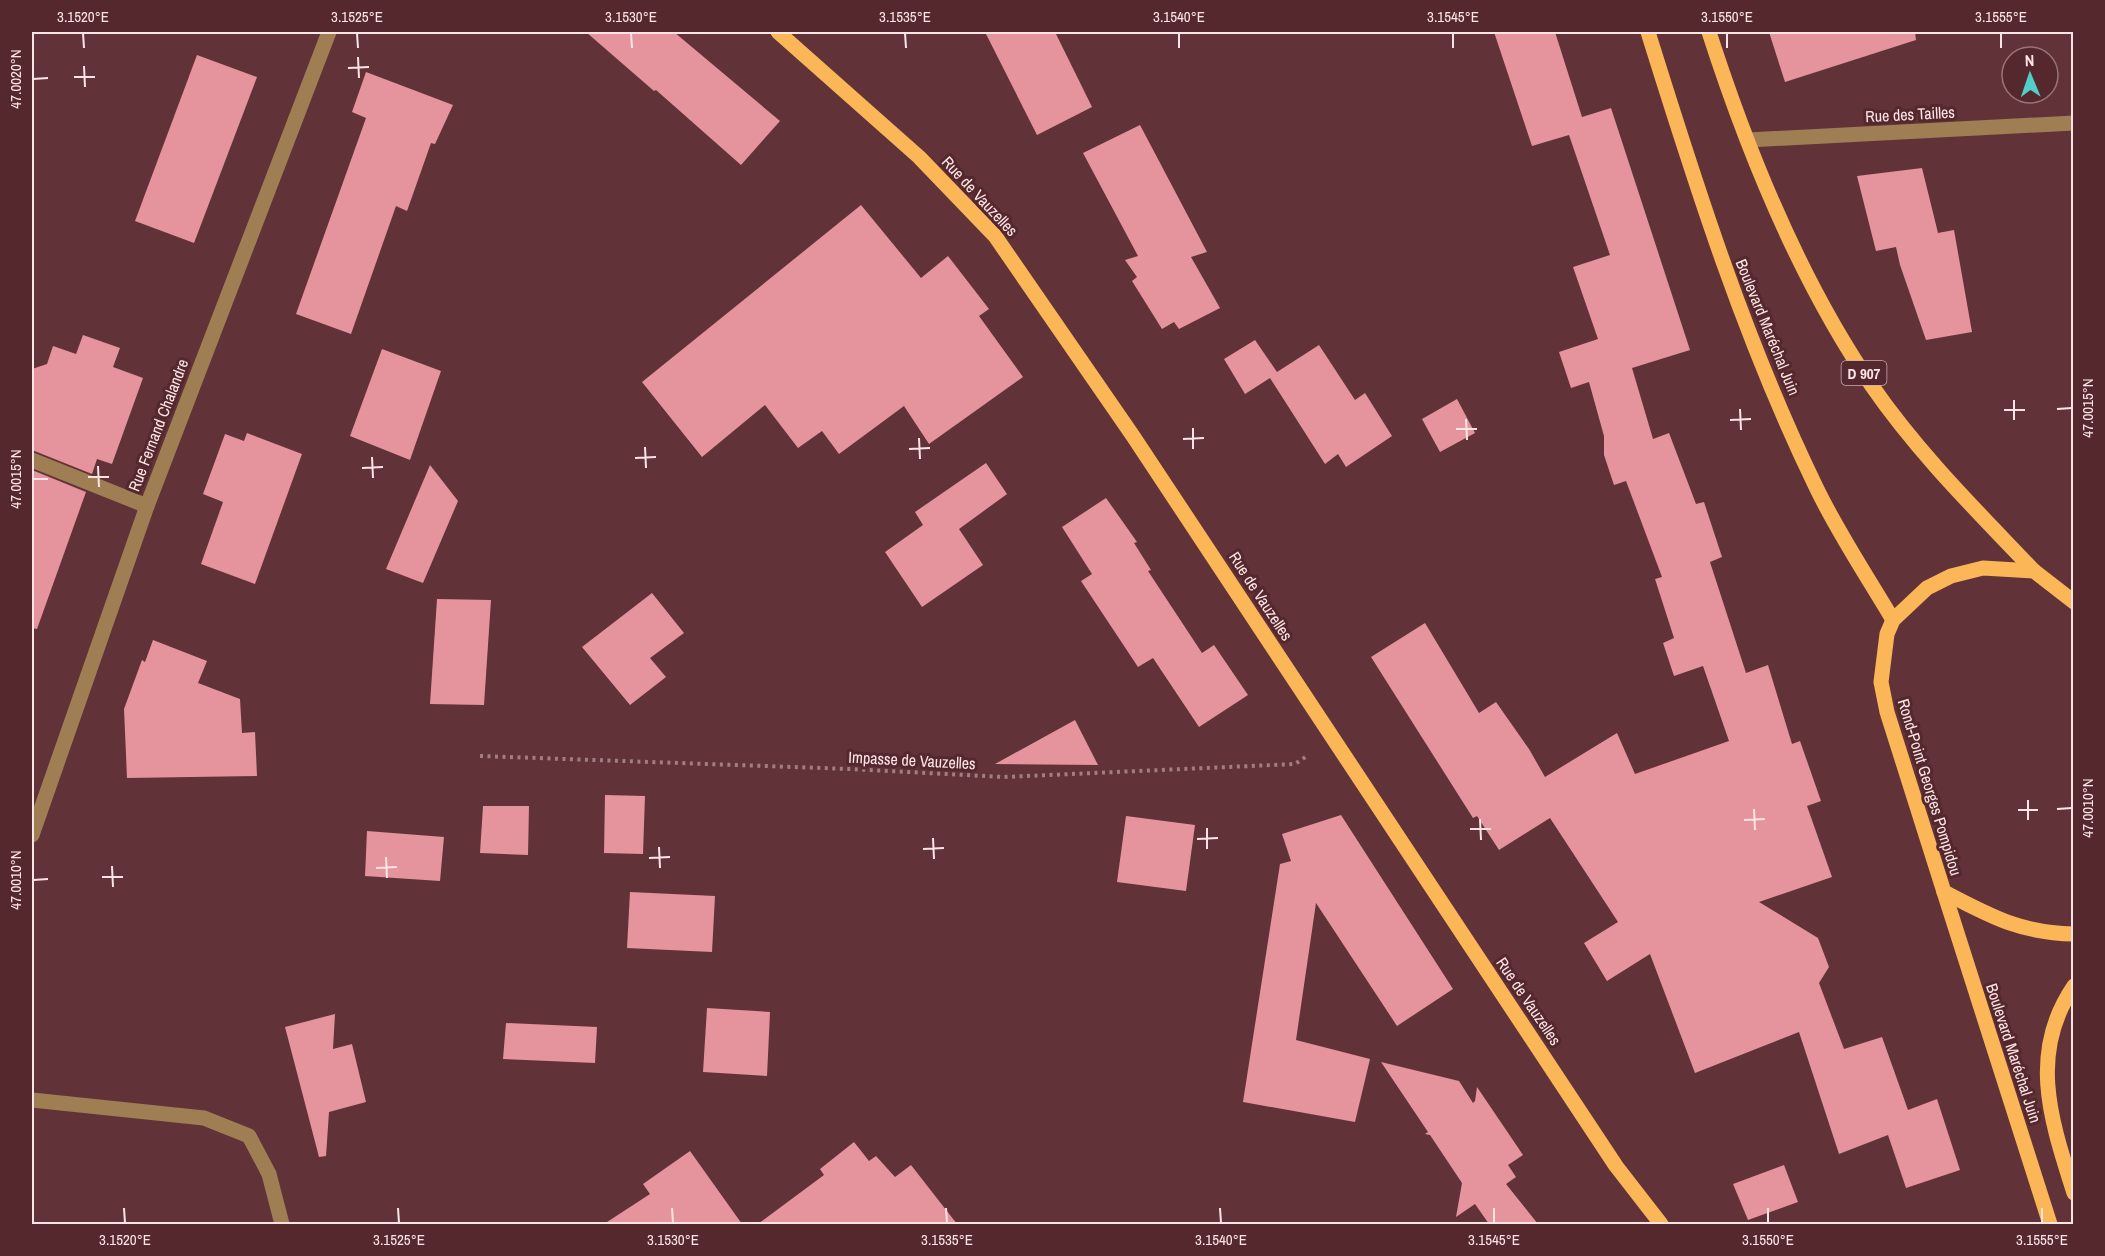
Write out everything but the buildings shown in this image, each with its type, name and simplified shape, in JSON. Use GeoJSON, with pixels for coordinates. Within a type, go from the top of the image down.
{"type":"FeatureCollection","features":[{"type":"Feature","properties":{"kind":"main road","name":"Rue de Vauzelles"},"geometry":{"type":"LineString","coordinates":[[778,32],[919,157],[995,236],[1133,436],[1616,1166],[1661,1224]]}},
{"type":"Feature","properties":{"kind":"main road","name":"Boulevard Maréchal Juin"},"geometry":{"type":"LineString","coordinates":[[1648,32],[1705,213],[1772,387],[1816,487],[1893,620]]}},
{"type":"Feature","properties":{"kind":"main road","name":"D 907"},"geometry":{"type":"LineString","coordinates":[[1709,32],[1770,193],[1824,309],[1872,386],[1911,438],[2034,571]]}},
{"type":"Feature","properties":{"kind":"main road"},"geometry":{"type":"LineString","coordinates":[[1893,620],[1927,588],[1951,576],[1983,568],[2034,571],[2073,602]]}},
{"type":"Feature","properties":{"kind":"main road","name":"Rond-Point Georges Pompidou"},"geometry":{"type":"LineString","coordinates":[[1893,620],[1887,634],[1881,682],[1887,712],[1944,892],[1992,917],[2026,929],[2073,934]]}},
{"type":"Feature","properties":{"kind":"main road","name":"Boulevard Maréchal Juin"},"geometry":{"type":"LineString","coordinates":[[1944,892],[2050,1224]]}},
{"type":"Feature","properties":{"kind":"main road","name":"Boulevard Maréchal Juin"},"geometry":{"type":"LineString","coordinates":[[2073,986],[2057,1020],[2048,1050],[2046,1089],[2052,1123],[2073,1193]]}},
{"type":"Feature","properties":{"kind":"street","name":"Rue Fernand Chalandre"},"geometry":{"type":"LineString","coordinates":[[32,836],[147,506],[329,32]]}},
{"type":"Feature","properties":{"kind":"street","name":"Rue des Tailles"},"geometry":{"type":"LineString","coordinates":[[1748,140],[2073,123]]}},
{"type":"Feature","properties":{"kind":"street"},"geometry":{"type":"LineString","coordinates":[[32,460],[147,506]]}},
{"type":"Feature","properties":{"kind":"street"},"geometry":{"type":"LineString","coordinates":[[32,1100],[204,1118],[249,1136],[269,1174],[282,1224]]}},
{"type":"Feature","properties":{"kind":"path","name":"Impasse de Vauzelles"},"geometry":{"type":"LineString","coordinates":[[480,756],[850,769],[1004,777],[1295,764],[1332,736]]}}]}
